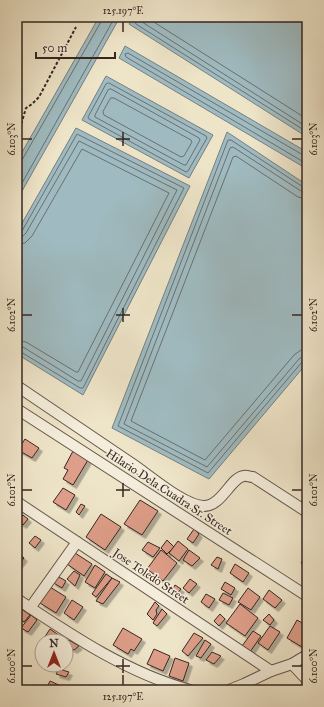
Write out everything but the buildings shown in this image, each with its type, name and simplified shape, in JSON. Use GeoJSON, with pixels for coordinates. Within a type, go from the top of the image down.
{"type":"FeatureCollection","features":[{"type":"Feature","properties":{"kind":"street"},"geometry":{"type":"LineString","coordinates":[[17,386],[177,496],[195,504],[204,506],[212,504],[218,500],[238,478],[243,476],[253,477],[307,512]]}},
{"type":"Feature","properties":{"kind":"street","name":"Hilario Dela Cuadra Sr. Street"},"geometry":{"type":"LineString","coordinates":[[17,409],[307,596]]}},
{"type":"Feature","properties":{"kind":"street","name":"Jose Toledo Street"},"geometry":{"type":"LineString","coordinates":[[17,502],[271,671]]}},
{"type":"Feature","properties":{"kind":"street"},"geometry":{"type":"LineString","coordinates":[[30,608],[77,542]]}},
{"type":"Feature","properties":{"kind":"street"},"geometry":{"type":"LineString","coordinates":[[17,599],[121,663],[165,683],[190,690]]}},
{"type":"Feature","properties":{"kind":"street"},"geometry":{"type":"LineString","coordinates":[[229,690],[271,671],[292,664],[307,655]]}},
{"type":"Feature","properties":{"kind":"street"},"geometry":{"type":"LineString","coordinates":[[292,664],[307,680]]}},
{"type":"Feature","properties":{"kind":"path"},"geometry":{"type":"LineString","coordinates":[[17,138],[26,108],[39,97],[76,27]]}},
{"type":"Feature","properties":{"kind":"water"},"geometry":{"type":"Polygon","coordinates":[[[99,17],[120,17],[17,200],[17,161],[99,17]]]}},
{"type":"Feature","properties":{"kind":"water"},"geometry":{"type":"Polygon","coordinates":[[[134,17],[307,17],[307,137],[129,24],[134,17]]]}},
{"type":"Feature","properties":{"kind":"water"},"geometry":{"type":"Polygon","coordinates":[[[125,46],[307,152],[307,169],[119,58],[125,46]]]}},
{"type":"Feature","properties":{"kind":"water"},"geometry":{"type":"Polygon","coordinates":[[[106,76],[213,135],[189,178],[82,120],[106,76]]]}},
{"type":"Feature","properties":{"kind":"water"},"geometry":{"type":"Polygon","coordinates":[[[76,128],[190,186],[83,395],[17,354],[17,232],[76,128]]]}},
{"type":"Feature","properties":{"kind":"water"},"geometry":{"type":"Polygon","coordinates":[[[227,132],[307,185],[307,363],[209,479],[112,428],[227,132]]]}}]}
